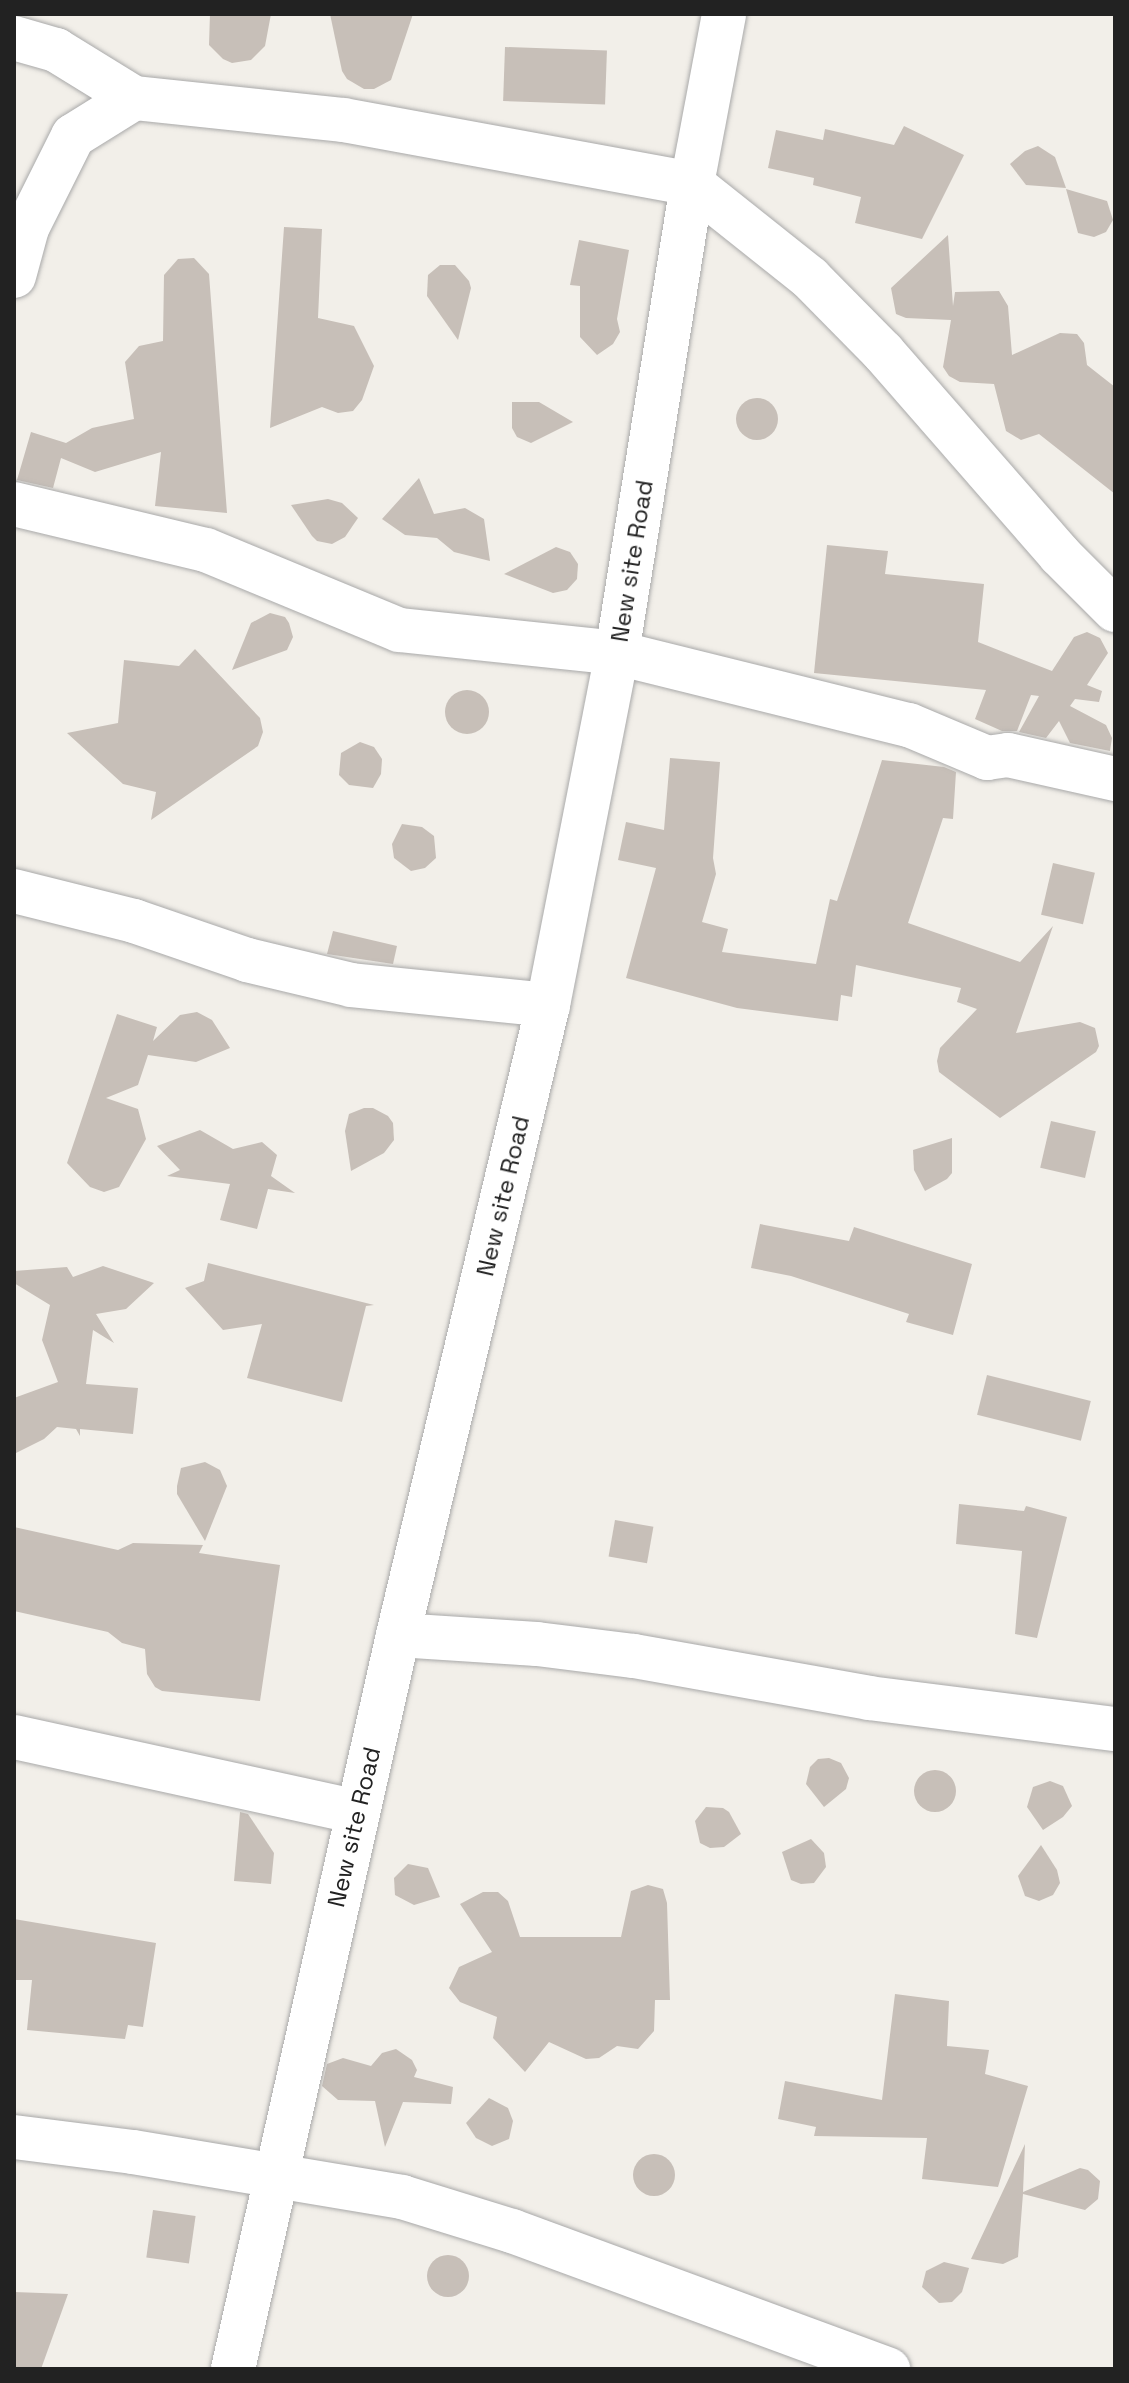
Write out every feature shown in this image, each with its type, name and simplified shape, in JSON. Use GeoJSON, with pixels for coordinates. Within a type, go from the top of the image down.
{"type":"FeatureCollection","features":[{"type":"Feature","properties":{"kind":"street","name":"New site Road"},"geometry":{"type":"LineString","coordinates":[[233,2369],[357,1812],[548,1005],[617,653],[692,184],[724,14]]}},
{"type":"Feature","properties":{"kind":"street"},"geometry":{"type":"LineString","coordinates":[[14,38],[56,50],[134,98],[344,120],[692,184],[810,278],[883,352],[1060,555],[1115,610]]}},
{"type":"Feature","properties":{"kind":"street"},"geometry":{"type":"LineString","coordinates":[[14,276],[27,228],[73,136],[134,98]]}},
{"type":"Feature","properties":{"kind":"street"},"geometry":{"type":"LineString","coordinates":[[14,504],[206,550],[399,630],[617,653],[909,725],[987,758],[1008,755],[1115,779]]}},
{"type":"Feature","properties":{"kind":"street"},"geometry":{"type":"LineString","coordinates":[[14,891],[134,921],[247,960],[351,985],[548,1005]]}},
{"type":"Feature","properties":{"kind":"street"},"geometry":{"type":"LineString","coordinates":[[398,1635],[537,1644],[634,1656],[869,1698],[1115,1729]]}},
{"type":"Feature","properties":{"kind":"street"},"geometry":{"type":"LineString","coordinates":[[14,1737],[357,1812]]}},
{"type":"Feature","properties":{"kind":"street"},"geometry":{"type":"LineString","coordinates":[[14,2137],[276,2174],[402,2197],[512,2231],[888,2369]]}},
{"type":"Feature","properties":{"kind":"building"},"geometry":{"type":"Polygon","coordinates":[[[210,14],[271,14],[265,46],[251,60],[232,63],[223,59],[209,45],[210,14]]]}},
{"type":"Feature","properties":{"kind":"building"},"geometry":{"type":"Polygon","coordinates":[[[330,14],[413,14],[391,80],[374,89],[364,89],[347,79],[342,71],[330,14]]]}},
{"type":"Feature","properties":{"kind":"building"},"geometry":{"type":"Polygon","coordinates":[[[505,47],[607,51],[605,105],[503,101],[505,47]]]}},
{"type":"Feature","properties":{"kind":"building"},"geometry":{"type":"Polygon","coordinates":[[[904,126],[964,155],[922,239],[855,223],[861,197],[813,185],[814,178],[768,168],[776,130],[823,140],[825,129],[894,145],[904,126]]]}},
{"type":"Feature","properties":{"kind":"building"},"geometry":{"type":"Polygon","coordinates":[[[1038,146],[1055,157],[1066,188],[1026,185],[1010,164],[1025,151],[1038,146]]]}},
{"type":"Feature","properties":{"kind":"building"},"geometry":{"type":"Polygon","coordinates":[[[1066,189],[1107,201],[1113,220],[1106,232],[1094,237],[1078,233],[1066,189]]]}},
{"type":"Feature","properties":{"kind":"building"},"geometry":{"type":"Polygon","coordinates":[[[284,227],[322,229],[318,318],[354,326],[374,366],[362,400],[353,411],[338,413],[322,407],[270,428],[284,227]]]}},
{"type":"Feature","properties":{"kind":"building"},"geometry":{"type":"Polygon","coordinates":[[[948,235],[953,306],[955,292],[999,291],[1008,306],[1012,355],[1060,333],[1077,334],[1084,343],[1087,365],[1115,387],[1115,494],[1039,434],[1021,440],[1006,431],[994,384],[960,382],[949,376],[943,367],[951,320],[906,318],[896,314],[891,288],[948,235]]]}},
{"type":"Feature","properties":{"kind":"building"},"geometry":{"type":"Polygon","coordinates":[[[579,240],[629,250],[617,319],[620,332],[613,344],[597,355],[580,337],[580,286],[570,285],[579,240]]]}},
{"type":"Feature","properties":{"kind":"building"},"geometry":{"type":"Polygon","coordinates":[[[194,258],[209,274],[227,513],[155,506],[161,452],[95,472],[61,458],[53,488],[17,480],[31,432],[66,443],[92,428],[134,419],[125,362],[139,346],[163,341],[164,275],[178,259],[194,258]]]}},
{"type":"Feature","properties":{"kind":"building"},"geometry":{"type":"Polygon","coordinates":[[[440,265],[455,265],[471,288],[458,340],[427,296],[428,275],[440,265]]]}},
{"type":"Feature","properties":{"kind":"building"},"geometry":{"type":"Polygon","coordinates":[[[757,398],[772,404],[778,419],[772,434],[757,440],[742,434],[736,419],[742,404],[757,398]]]}},
{"type":"Feature","properties":{"kind":"building"},"geometry":{"type":"Polygon","coordinates":[[[512,402],[539,402],[573,422],[531,443],[517,437],[512,428],[512,402]]]}},
{"type":"Feature","properties":{"kind":"building"},"geometry":{"type":"Polygon","coordinates":[[[419,478],[434,514],[465,508],[484,519],[490,561],[454,552],[437,538],[405,535],[382,519],[419,478]]]}},
{"type":"Feature","properties":{"kind":"building"},"geometry":{"type":"Polygon","coordinates":[[[328,499],[342,503],[358,518],[345,537],[332,544],[317,541],[291,505],[328,499]]]}},
{"type":"Feature","properties":{"kind":"building"},"geometry":{"type":"Polygon","coordinates":[[[827,545],[888,551],[885,574],[984,584],[978,642],[1052,671],[1074,637],[1087,632],[1100,638],[1108,653],[1087,685],[1102,691],[1099,702],[1075,699],[1070,706],[1106,725],[1112,738],[1110,751],[1070,743],[1059,721],[1046,738],[1019,732],[1039,696],[1031,695],[1017,731],[1002,731],[975,719],[986,690],[814,673],[827,545]]]}},
{"type":"Feature","properties":{"kind":"building"},"geometry":{"type":"Polygon","coordinates":[[[556,547],[570,552],[578,564],[577,579],[567,590],[553,593],[504,574],[556,547]]]}},
{"type":"Feature","properties":{"kind":"building"},"geometry":{"type":"Polygon","coordinates":[[[270,613],[285,617],[289,623],[293,637],[287,650],[232,670],[251,623],[270,613]]]}},
{"type":"Feature","properties":{"kind":"building"},"geometry":{"type":"Polygon","coordinates":[[[195,649],[260,718],[263,732],[258,746],[151,820],[156,792],[123,784],[67,733],[118,723],[124,660],[179,666],[195,649]]]}},
{"type":"Feature","properties":{"kind":"building"},"geometry":{"type":"Polygon","coordinates":[[[467,690],[483,696],[489,712],[483,728],[467,734],[451,728],[445,712],[451,696],[467,690]]]}},
{"type":"Feature","properties":{"kind":"building"},"geometry":{"type":"Polygon","coordinates":[[[360,742],[374,747],[382,759],[381,774],[373,788],[349,785],[339,775],[341,753],[360,742]]]}},
{"type":"Feature","properties":{"kind":"building"},"geometry":{"type":"Polygon","coordinates":[[[670,758],[720,762],[713,858],[716,874],[702,922],[728,929],[722,952],[816,964],[830,899],[837,901],[882,760],[944,767],[956,772],[953,819],[943,818],[908,923],[1020,962],[1053,926],[1016,1033],[1080,1022],[1095,1028],[1099,1046],[1096,1052],[1000,1118],[939,1072],[937,1061],[940,1048],[977,1009],[957,1002],[961,988],[856,965],[852,997],[841,995],[838,1021],[737,1008],[626,978],[656,868],[618,860],[626,822],[664,830],[670,758]]]}},
{"type":"Feature","properties":{"kind":"building"},"geometry":{"type":"Polygon","coordinates":[[[402,824],[422,827],[434,836],[436,858],[425,868],[411,871],[394,858],[392,844],[402,824]]]}},
{"type":"Feature","properties":{"kind":"building"},"geometry":{"type":"Polygon","coordinates":[[[1053,863],[1095,873],[1083,924],[1041,915],[1053,863]]]}},
{"type":"Feature","properties":{"kind":"building"},"geometry":{"type":"Polygon","coordinates":[[[333,931],[397,946],[393,964],[327,954],[333,931]]]}},
{"type":"Feature","properties":{"kind":"building"},"geometry":{"type":"Polygon","coordinates":[[[197,1012],[212,1020],[230,1048],[196,1062],[148,1055],[138,1085],[106,1098],[138,1109],[146,1139],[119,1187],[104,1192],[90,1187],[67,1163],[117,1014],[157,1027],[153,1041],[180,1015],[197,1012]]]}},
{"type":"Feature","properties":{"kind":"building"},"geometry":{"type":"Polygon","coordinates":[[[373,1108],[388,1116],[393,1123],[394,1140],[384,1153],[351,1171],[345,1131],[349,1114],[373,1108]]]}},
{"type":"Feature","properties":{"kind":"building"},"geometry":{"type":"Polygon","coordinates":[[[1051,1121],[1096,1131],[1085,1178],[1040,1168],[1051,1121]]]}},
{"type":"Feature","properties":{"kind":"building"},"geometry":{"type":"Polygon","coordinates":[[[200,1130],[233,1149],[262,1142],[277,1155],[271,1176],[295,1193],[268,1189],[257,1229],[220,1220],[230,1184],[167,1176],[180,1170],[157,1146],[200,1130]]]}},
{"type":"Feature","properties":{"kind":"building"},"geometry":{"type":"Polygon","coordinates":[[[952,1138],[952,1173],[925,1191],[914,1170],[913,1150],[952,1138]]]}},
{"type":"Feature","properties":{"kind":"building"},"geometry":{"type":"Polygon","coordinates":[[[760,1224],[849,1241],[854,1227],[972,1264],[953,1335],[906,1322],[909,1314],[791,1276],[751,1268],[760,1224]]]}},
{"type":"Feature","properties":{"kind":"building"},"geometry":{"type":"Polygon","coordinates":[[[208,1263],[374,1305],[366,1306],[342,1402],[247,1378],[262,1324],[223,1330],[185,1288],[204,1281],[208,1263]]]}},
{"type":"Feature","properties":{"kind":"building"},"geometry":{"type":"Polygon","coordinates":[[[103,1266],[154,1283],[126,1309],[96,1314],[114,1343],[93,1330],[86,1384],[138,1388],[133,1434],[80,1429],[80,1436],[76,1429],[57,1427],[44,1439],[14,1454],[14,1398],[58,1382],[42,1340],[50,1305],[14,1283],[14,1271],[67,1267],[73,1277],[103,1266]]]}},
{"type":"Feature","properties":{"kind":"building"},"geometry":{"type":"Polygon","coordinates":[[[987,1375],[1091,1401],[1081,1441],[977,1415],[987,1375]]]}},
{"type":"Feature","properties":{"kind":"building"},"geometry":{"type":"Polygon","coordinates":[[[205,1462],[220,1470],[227,1486],[205,1541],[177,1494],[177,1486],[181,1468],[205,1462]]]}},
{"type":"Feature","properties":{"kind":"building"},"geometry":{"type":"Polygon","coordinates":[[[959,1504],[1024,1511],[1026,1506],[1067,1517],[1037,1638],[1015,1634],[1022,1551],[956,1544],[959,1504]]]}},
{"type":"Feature","properties":{"kind":"building"},"geometry":{"type":"Polygon","coordinates":[[[615,1520],[653,1527],[647,1563],[609,1556],[615,1520]]]}},
{"type":"Feature","properties":{"kind":"building"},"geometry":{"type":"Polygon","coordinates":[[[14,1527],[118,1550],[133,1543],[203,1545],[199,1553],[280,1565],[260,1701],[162,1691],[155,1687],[147,1674],[145,1649],[122,1643],[108,1632],[14,1611],[14,1527]]]}},
{"type":"Feature","properties":{"kind":"building"},"geometry":{"type":"Polygon","coordinates":[[[829,1758],[841,1763],[849,1778],[846,1789],[824,1807],[806,1784],[810,1767],[818,1759],[829,1758]]]}},
{"type":"Feature","properties":{"kind":"building"},"geometry":{"type":"Polygon","coordinates":[[[935,1770],[950,1776],[956,1791],[950,1806],[935,1812],[920,1806],[914,1791],[920,1776],[935,1770]]]}},
{"type":"Feature","properties":{"kind":"building"},"geometry":{"type":"Polygon","coordinates":[[[1050,1781],[1063,1786],[1072,1806],[1063,1817],[1043,1830],[1027,1807],[1033,1787],[1050,1781]]]}},
{"type":"Feature","properties":{"kind":"building"},"geometry":{"type":"Polygon","coordinates":[[[706,1807],[723,1808],[729,1812],[741,1834],[724,1847],[710,1848],[700,1843],[695,1821],[706,1807]]]}},
{"type":"Feature","properties":{"kind":"building"},"geometry":{"type":"Polygon","coordinates":[[[240,1812],[248,1814],[274,1853],[271,1884],[234,1881],[240,1812]]]}},
{"type":"Feature","properties":{"kind":"building"},"geometry":{"type":"Polygon","coordinates":[[[811,1839],[824,1853],[826,1867],[814,1883],[801,1884],[791,1880],[782,1852],[811,1839]]]}},
{"type":"Feature","properties":{"kind":"building"},"geometry":{"type":"Polygon","coordinates":[[[1041,1845],[1057,1870],[1060,1883],[1053,1895],[1039,1901],[1025,1896],[1018,1876],[1041,1845]]]}},
{"type":"Feature","properties":{"kind":"building"},"geometry":{"type":"Polygon","coordinates":[[[408,1864],[428,1868],[440,1897],[414,1905],[395,1895],[394,1878],[408,1864]]]}},
{"type":"Feature","properties":{"kind":"building"},"geometry":{"type":"Polygon","coordinates":[[[648,1885],[663,1889],[667,1903],[670,2000],[655,2000],[654,2031],[638,2049],[617,2046],[599,2058],[586,2059],[549,2042],[525,2072],[493,2038],[497,2017],[460,2002],[449,1988],[459,1967],[492,1952],[460,1904],[483,1892],[498,1892],[508,1901],[520,1937],[621,1937],[631,1891],[648,1885]]]}},
{"type":"Feature","properties":{"kind":"building"},"geometry":{"type":"Polygon","coordinates":[[[14,1919],[156,1943],[143,2027],[128,2025],[125,2039],[27,2030],[32,1980],[14,1980],[14,1919]]]}},
{"type":"Feature","properties":{"kind":"building"},"geometry":{"type":"Polygon","coordinates":[[[895,1994],[949,2001],[947,2046],[989,2050],[985,2074],[1028,2086],[998,2187],[922,2179],[927,2138],[814,2136],[816,2127],[778,2119],[785,2081],[882,2100],[895,1994]]]}},
{"type":"Feature","properties":{"kind":"building"},"geometry":{"type":"Polygon","coordinates":[[[396,2049],[412,2060],[417,2070],[414,2077],[453,2087],[451,2104],[403,2102],[385,2147],[375,2101],[338,2100],[322,2086],[327,2064],[343,2058],[371,2066],[382,2053],[396,2049]]]}},
{"type":"Feature","properties":{"kind":"building"},"geometry":{"type":"Polygon","coordinates":[[[489,2098],[508,2108],[513,2121],[509,2139],[492,2146],[476,2138],[466,2123],[489,2098]]]}},
{"type":"Feature","properties":{"kind":"building"},"geometry":{"type":"Polygon","coordinates":[[[1025,2144],[1023,2192],[1080,2168],[1088,2170],[1100,2181],[1098,2199],[1085,2210],[1023,2194],[1018,2257],[1003,2264],[971,2259],[1025,2144]]]}},
{"type":"Feature","properties":{"kind":"building"},"geometry":{"type":"Polygon","coordinates":[[[654,2154],[669,2160],[675,2175],[669,2190],[654,2196],[639,2190],[633,2175],[639,2160],[654,2154]]]}},
{"type":"Feature","properties":{"kind":"building"},"geometry":{"type":"Polygon","coordinates":[[[153,2210],[196,2216],[189,2264],[146,2258],[153,2210]]]}},
{"type":"Feature","properties":{"kind":"building"},"geometry":{"type":"Polygon","coordinates":[[[448,2255],[463,2261],[469,2276],[463,2291],[448,2297],[433,2291],[427,2276],[433,2261],[448,2255]]]}},
{"type":"Feature","properties":{"kind":"building"},"geometry":{"type":"Polygon","coordinates":[[[944,2262],[969,2268],[962,2292],[952,2302],[939,2303],[922,2287],[926,2271],[944,2262]]]}},
{"type":"Feature","properties":{"kind":"building"},"geometry":{"type":"Polygon","coordinates":[[[14,2292],[68,2294],[41,2369],[14,2369],[14,2292]]]}}]}
